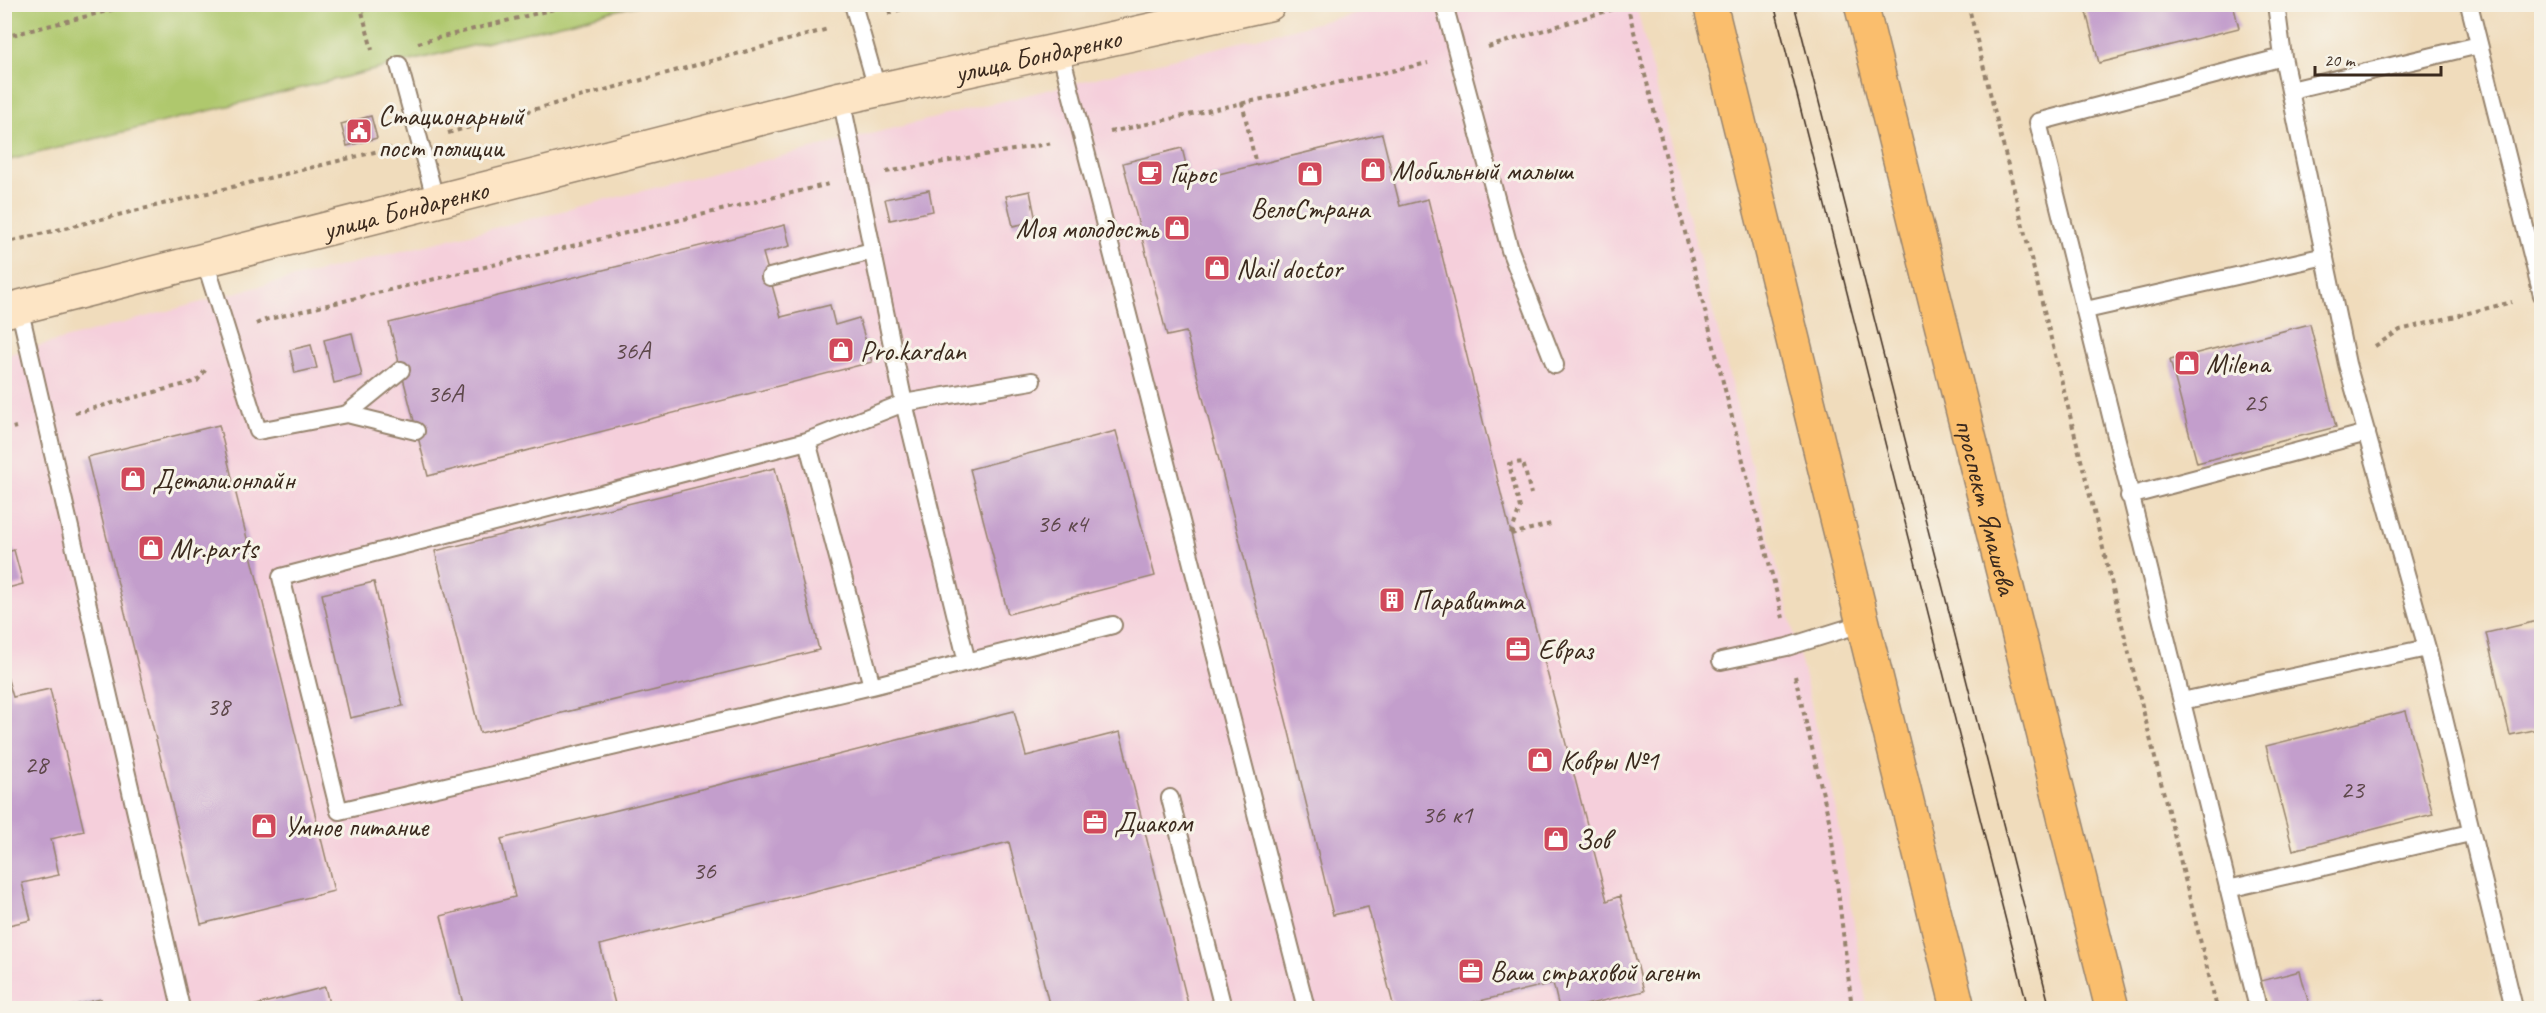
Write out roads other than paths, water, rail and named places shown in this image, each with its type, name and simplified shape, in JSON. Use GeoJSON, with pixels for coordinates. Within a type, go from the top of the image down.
{"type":"FeatureCollection","features":[{"type":"Feature","properties":{"kind":"main road"},"geometry":{"type":"LineString","coordinates":[[1710,4],[1958,1008]]}},
{"type":"Feature","properties":{"kind":"main road","name":"проспект Ямашева"},"geometry":{"type":"LineString","coordinates":[[1861,4],[2112,1008]]}},
{"type":"Feature","properties":{"kind":"street","name":"улица Бондаренко"},"geometry":{"type":"LineString","coordinates":[[840,98],[876,85],[1165,4]]}},
{"type":"Feature","properties":{"kind":"street","name":"улица Бондаренко"},"geometry":{"type":"LineString","coordinates":[[12,309],[204,258],[436,202],[840,98],[1269,4]]}},
{"type":"Feature","properties":{"kind":"lane"},"geometry":{"type":"LineString","coordinates":[[852,4],[876,85]]}},
{"type":"Feature","properties":{"kind":"lane"},"geometry":{"type":"LineString","coordinates":[[1444,4],[1510,250],[1555,365]]}},
{"type":"Feature","properties":{"kind":"lane"},"geometry":{"type":"LineString","coordinates":[[2276,4],[2283,57],[2347,364],[2427,648],[2514,1008]]}},
{"type":"Feature","properties":{"kind":"lane"},"geometry":{"type":"LineString","coordinates":[[2469,4],[2541,295]]}},
{"type":"Feature","properties":{"kind":"lane"},"geometry":{"type":"LineString","coordinates":[[2290,90],[2479,45]]}},
{"type":"Feature","properties":{"kind":"lane"},"geometry":{"type":"LineString","coordinates":[[1060,50],[1306,1008]]}},
{"type":"Feature","properties":{"kind":"lane"},"geometry":{"type":"LineString","coordinates":[[2258,1008],[2129,496],[2086,310],[2038,122],[2283,57]]}},
{"type":"Feature","properties":{"kind":"lane"},"geometry":{"type":"LineString","coordinates":[[399,65],[436,202]]}},
{"type":"Feature","properties":{"kind":"lane"},"geometry":{"type":"LineString","coordinates":[[840,98],[904,403],[967,662]]}},
{"type":"Feature","properties":{"kind":"lane"},"geometry":{"type":"LineString","coordinates":[[770,277],[872,251]]}},
{"type":"Feature","properties":{"kind":"lane"},"geometry":{"type":"LineString","coordinates":[[2086,310],[2325,256]]}},
{"type":"Feature","properties":{"kind":"lane"},"geometry":{"type":"LineString","coordinates":[[204,258],[258,431],[347,414],[416,431]]}},
{"type":"Feature","properties":{"kind":"lane"},"geometry":{"type":"LineString","coordinates":[[12,309],[47,421],[182,1008]]}},
{"type":"Feature","properties":{"kind":"lane"},"geometry":{"type":"LineString","coordinates":[[347,414],[401,370]]}},
{"type":"Feature","properties":{"kind":"lane"},"geometry":{"type":"LineString","coordinates":[[1032,381],[904,403],[807,441],[281,577],[339,811],[872,686],[1113,625]]}},
{"type":"Feature","properties":{"kind":"lane"},"geometry":{"type":"LineString","coordinates":[[2129,496],[2367,433]]}},
{"type":"Feature","properties":{"kind":"lane"},"geometry":{"type":"LineString","coordinates":[[807,441],[872,686]]}},
{"type":"Feature","properties":{"kind":"lane"},"geometry":{"type":"LineString","coordinates":[[1721,661],[1787,647],[1864,623]]}},
{"type":"Feature","properties":{"kind":"lane"},"geometry":{"type":"LineString","coordinates":[[2182,701],[2427,648]]}},
{"type":"Feature","properties":{"kind":"lane"},"geometry":{"type":"LineString","coordinates":[[1170,798],[1223,1008]]}},
{"type":"Feature","properties":{"kind":"lane"},"geometry":{"type":"LineString","coordinates":[[2228,890],[2470,833]]}},
{"type":"Feature","properties":{"kind":"tram line"},"geometry":{"type":"LineString","coordinates":[[1774,4],[2028,1008]]}},
{"type":"Feature","properties":{"kind":"tram line"},"geometry":{"type":"LineString","coordinates":[[1794,4],[2050,1008]]}},
{"type":"Feature","properties":{"kind":"place","name":"Стационарный пост полиции"},"geometry":{"type":"Point","coordinates":[359,131]}},
{"type":"Feature","properties":{"kind":"place","name":"Мобильный малыш"},"geometry":{"type":"Point","coordinates":[1373,170]}},
{"type":"Feature","properties":{"kind":"place","name":"Гирос"},"geometry":{"type":"Point","coordinates":[1150,173]}},
{"type":"Feature","properties":{"kind":"place","name":"ВелоСтрана"},"geometry":{"type":"Point","coordinates":[1310,174]}},
{"type":"Feature","properties":{"kind":"place","name":"Моя молодость"},"geometry":{"type":"Point","coordinates":[1177,228]}},
{"type":"Feature","properties":{"kind":"place","name":"Nail doctor"},"geometry":{"type":"Point","coordinates":[1217,268]}},
{"type":"Feature","properties":{"kind":"place","name":"Pro.kardan"},"geometry":{"type":"Point","coordinates":[841,350]}},
{"type":"Feature","properties":{"kind":"place","name":"Milena"},"geometry":{"type":"Point","coordinates":[2187,363]}},
{"type":"Feature","properties":{"kind":"place","name":"Детали.онлайн"},"geometry":{"type":"Point","coordinates":[133,479]}},
{"type":"Feature","properties":{"kind":"place","name":"Mr.parts"},"geometry":{"type":"Point","coordinates":[151,548]}},
{"type":"Feature","properties":{"kind":"place","name":"Паравитта"},"geometry":{"type":"Point","coordinates":[1392,600]}},
{"type":"Feature","properties":{"kind":"place","name":"Евраз"},"geometry":{"type":"Point","coordinates":[1518,649]}},
{"type":"Feature","properties":{"kind":"place","name":"Ковры №1"},"geometry":{"type":"Point","coordinates":[1540,760]}},
{"type":"Feature","properties":{"kind":"place","name":"Диаком"},"geometry":{"type":"Point","coordinates":[1095,822]}},
{"type":"Feature","properties":{"kind":"place","name":"Умное питание"},"geometry":{"type":"Point","coordinates":[264,826]}},
{"type":"Feature","properties":{"kind":"place","name":"Зов"},"geometry":{"type":"Point","coordinates":[1556,839]}},
{"type":"Feature","properties":{"kind":"place","name":"Ваш страховой агент"},"geometry":{"type":"Point","coordinates":[1471,971]}}]}
